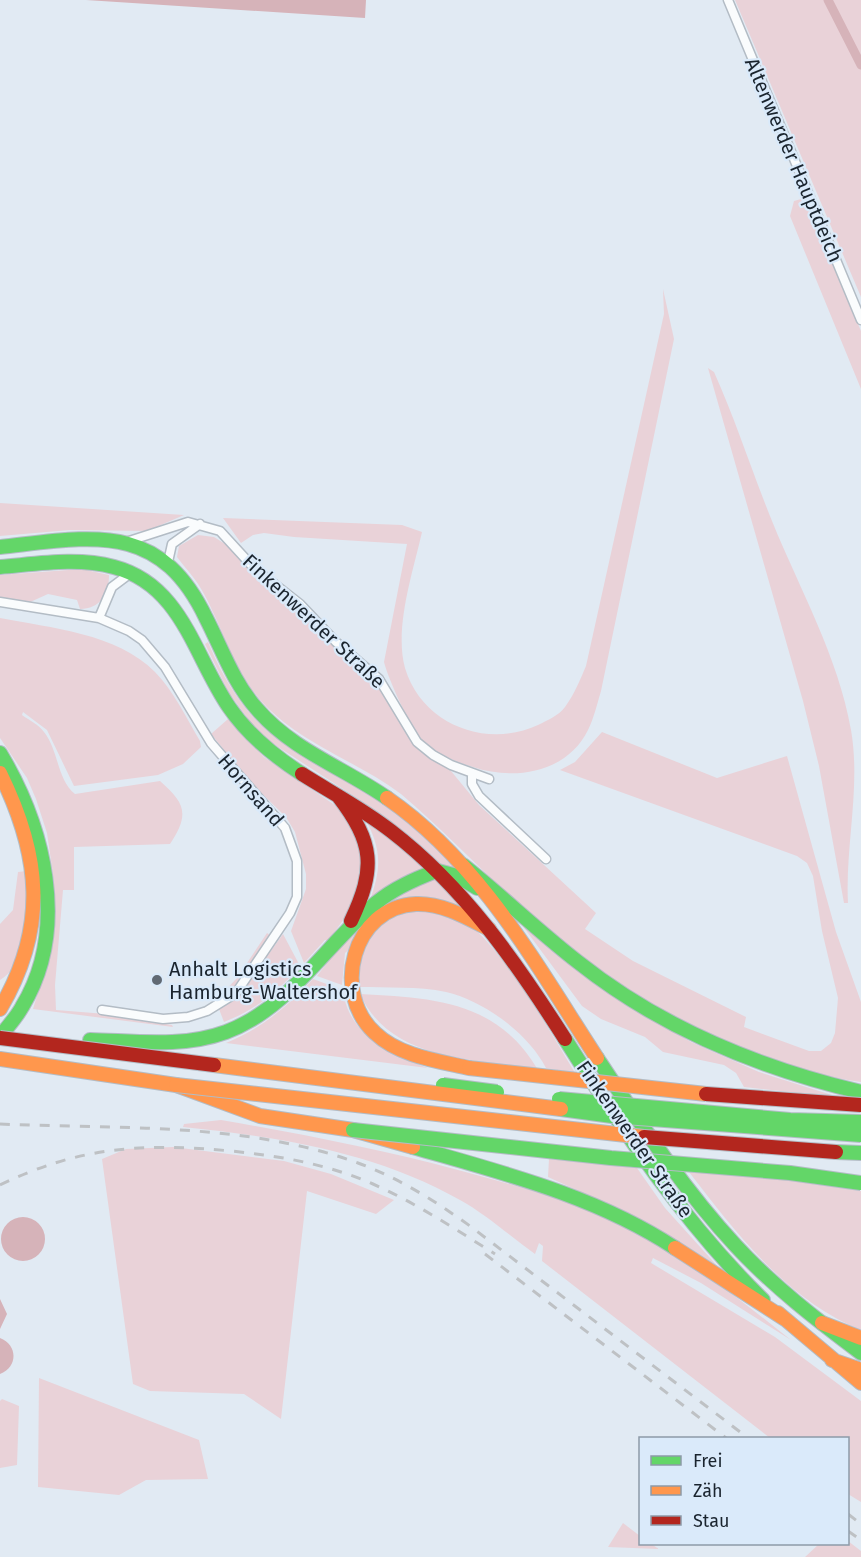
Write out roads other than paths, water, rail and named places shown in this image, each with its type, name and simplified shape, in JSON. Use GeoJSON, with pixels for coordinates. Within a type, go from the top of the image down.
{"type":"FeatureCollection","features":[{"type":"Feature","properties":{"kind":"main road","name":"Finkenwerder Straße"},"geometry":{"type":"LineString","coordinates":[[0,547],[89,540],[126,542],[141,546],[168,562],[194,592],[230,671],[260,714],[290,740],[397,805],[437,838],[463,865],[535,961],[662,1153],[697,1199],[757,1267],[861,1353]]}},
{"type":"Feature","properties":{"kind":"main road","name":"Finkenwerder Straße"},"geometry":{"type":"LineString","coordinates":[[0,567],[79,561],[111,564],[132,572],[162,592],[180,613],[221,696],[245,728],[287,764],[385,827],[436,870],[489,929],[537,993],[641,1155],[722,1258],[785,1319],[861,1383]]}},
{"type":"Feature","properties":{"kind":"main road"},"geometry":{"type":"LineString","coordinates":[[0,753],[23,793],[41,850],[46,914],[23,1008],[0,1038]]}},
{"type":"Feature","properties":{"kind":"main road"},"geometry":{"type":"LineString","coordinates":[[0,773],[21,815],[33,867],[35,909],[32,964],[0,1010]]}},
{"type":"Feature","properties":{"kind":"main road"},"geometry":{"type":"LineString","coordinates":[[338,796],[360,824],[371,858],[365,892],[346,932]]}},
{"type":"Feature","properties":{"kind":"main road"},"geometry":{"type":"LineString","coordinates":[[463,865],[595,976],[678,1027],[765,1065],[815,1082],[861,1092]]}},
{"type":"Feature","properties":{"kind":"main road","name":"Finkenwerder Straße"},"geometry":{"type":"LineString","coordinates":[[436,870],[457,876],[482,891]]}},
{"type":"Feature","properties":{"kind":"main road"},"geometry":{"type":"LineString","coordinates":[[90,1040],[174,1040],[205,1038],[228,1032],[277,1003],[372,907],[394,891],[436,870]]}},
{"type":"Feature","properties":{"kind":"main road"},"geometry":{"type":"LineString","coordinates":[[489,929],[447,908],[433,905],[406,905],[377,921],[362,937],[352,956],[350,979],[352,995],[365,1022],[389,1043],[435,1061],[469,1068],[654,1090],[861,1105]]}},
{"type":"Feature","properties":{"kind":"main road"},"geometry":{"type":"LineString","coordinates":[[0,1028],[544,1098],[790,1120],[861,1122]]}},
{"type":"Feature","properties":{"kind":"main road"},"geometry":{"type":"LineString","coordinates":[[0,1038],[612,1116],[861,1135]]}},
{"type":"Feature","properties":{"kind":"main road"},"geometry":{"type":"LineString","coordinates":[[0,1059],[176,1084],[609,1134],[861,1153]]}},
{"type":"Feature","properties":{"kind":"main road"},"geometry":{"type":"LineString","coordinates":[[176,1084],[260,1116],[353,1130],[861,1183]]}},
{"type":"Feature","properties":{"kind":"main road"},"geometry":{"type":"LineString","coordinates":[[353,1130],[521,1178],[584,1201],[663,1240],[785,1319]]}},
{"type":"Feature","properties":{"kind":"main road"},"geometry":{"type":"LineString","coordinates":[[822,1323],[861,1338]]}},
{"type":"Feature","properties":{"kind":"main road"},"geometry":{"type":"LineString","coordinates":[[832,1360],[861,1370]]}},
{"type":"Feature","properties":{"kind":"street","name":"Altenwerder Hauptdeich"},"geometry":{"type":"LineString","coordinates":[[728,0],[861,320]]}},
{"type":"Feature","properties":{"kind":"street","name":"Finkenwerder Straße"},"geometry":{"type":"LineString","coordinates":[[126,542],[183,522],[216,529],[226,536],[254,567],[300,604],[336,642],[379,679],[417,742],[433,755],[489,779]]}},
{"type":"Feature","properties":{"kind":"street"},"geometry":{"type":"LineString","coordinates":[[168,562],[172,544],[200,524]]}},
{"type":"Feature","properties":{"kind":"street"},"geometry":{"type":"LineString","coordinates":[[99,618],[112,587],[132,572]]}},
{"type":"Feature","properties":{"kind":"street","name":"Hornsand"},"geometry":{"type":"LineString","coordinates":[[0,602],[99,618],[129,631],[158,657],[205,734],[285,828],[297,861],[297,897],[282,928],[236,993],[225,1002],[188,1017],[163,1019],[102,1010]]}},
{"type":"Feature","properties":{"kind":"street"},"geometry":{"type":"LineString","coordinates":[[472,773],[472,784],[479,796],[546,859]]}},
{"type":"Feature","properties":{"kind":"waterway"},"geometry":{"type":"LineString","coordinates":[[828,0],[861,65]]}},
{"type":"Feature","properties":{"kind":"railway"},"geometry":{"type":"LineString","coordinates":[[0,1124],[136,1128],[227,1134],[271,1140],[315,1150],[373,1169],[416,1191],[470,1226],[747,1437]]}},
{"type":"Feature","properties":{"kind":"railway"},"geometry":{"type":"LineString","coordinates":[[0,1185],[58,1162],[113,1150],[169,1147],[267,1155],[321,1166],[373,1184],[420,1208],[495,1254]]}},
{"type":"Feature","properties":{"kind":"railway"},"geometry":{"type":"LineString","coordinates":[[485,1254],[725,1437]]}},
{"type":"Feature","properties":{"kind":"railway"},"geometry":{"type":"LineString","coordinates":[[849,1515],[861,1524]]}},
{"type":"Feature","properties":{"kind":"railway"},"geometry":{"type":"LineString","coordinates":[[849,1532],[861,1540]]}},
{"type":"Feature","properties":{"kind":"place","name":"Anhalt Logistics Hamburg-Waltershof"},"geometry":{"type":"Point","coordinates":[157,980]}}]}
